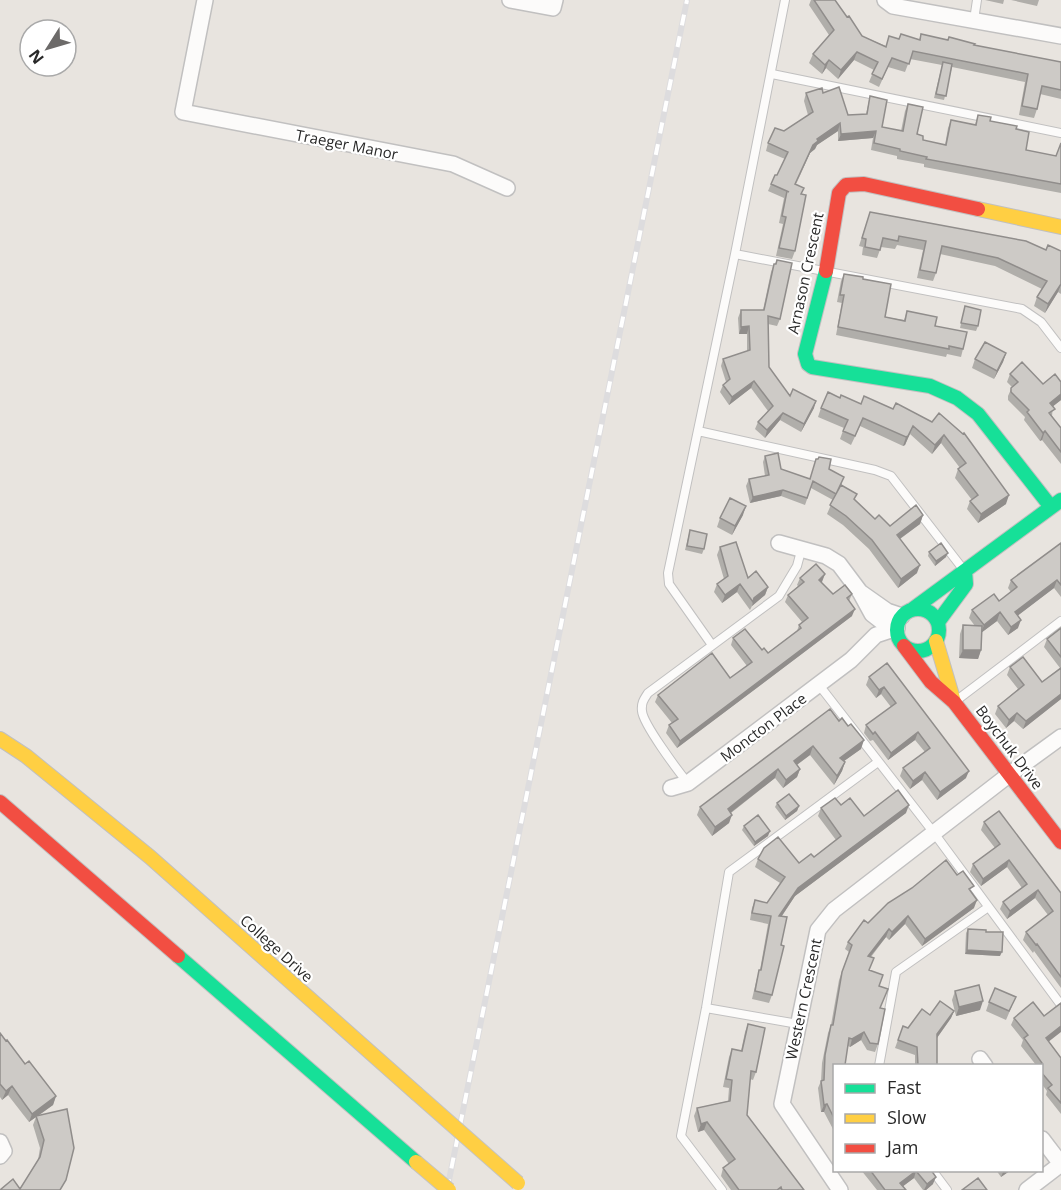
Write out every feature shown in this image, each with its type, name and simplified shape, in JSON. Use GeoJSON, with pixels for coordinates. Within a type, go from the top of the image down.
{"type":"FeatureCollection","features":[{"type":"Feature","properties":{"kind":"main road","name":"Arnason Crescent"},"geometry":{"type":"LineString","coordinates":[[1056,504],[978,414],[957,398],[930,386],[812,367],[808,364],[805,354],[826,271],[839,193],[849,184],[864,184],[1061,227]]}},
{"type":"Feature","properties":{"kind":"main road"},"geometry":{"type":"LineString","coordinates":[[902,628],[954,577],[1056,504]]}},
{"type":"Feature","properties":{"kind":"main road"},"geometry":{"type":"LineString","coordinates":[[938,622],[966,584],[965,571]]}},
{"type":"Feature","properties":{"kind":"main road"},"geometry":{"type":"LineString","coordinates":[[925,610],[935,617],[939,628],[936,641],[932,646],[921,651],[914,650],[902,628],[925,610]]}},
{"type":"Feature","properties":{"kind":"main road","name":"Boychuk Drive"},"geometry":{"type":"LineString","coordinates":[[902,628],[931,682],[954,702],[1061,842]]}},
{"type":"Feature","properties":{"kind":"main road","name":"Boychuk Drive"},"geometry":{"type":"LineString","coordinates":[[936,641],[954,702]]}},
{"type":"Feature","properties":{"kind":"main road","name":"College Drive"},"geometry":{"type":"LineString","coordinates":[[0,738],[26,756],[150,857],[522,1186]]}},
{"type":"Feature","properties":{"kind":"main road"},"geometry":{"type":"LineString","coordinates":[[0,802],[448,1190]]}},
{"type":"Feature","properties":{"kind":"street","name":"Traeger Manor"},"geometry":{"type":"LineString","coordinates":[[205,0],[183,112],[453,164],[507,188]]}},
{"type":"Feature","properties":{"kind":"street"},"geometry":{"type":"LineString","coordinates":[[510,0],[553,8],[555,0]]}},
{"type":"Feature","properties":{"kind":"street"},"geometry":{"type":"LineString","coordinates":[[885,0],[893,6],[1061,36]]}},
{"type":"Feature","properties":{"kind":"street"},"geometry":{"type":"LineString","coordinates":[[778,543],[826,556],[839,564],[860,592],[887,611],[902,628]]}},
{"type":"Feature","properties":{"kind":"street","name":"Moncton Place"},"geometry":{"type":"LineString","coordinates":[[671,788],[688,783],[851,660],[876,635],[902,628]]}},
{"type":"Feature","properties":{"kind":"street","name":"Western Crescent"},"geometry":{"type":"LineString","coordinates":[[840,1190],[782,1104],[818,930],[834,910],[1061,737]]}},
{"type":"Feature","properties":{"kind":"street"},"geometry":{"type":"LineString","coordinates":[[0,1142],[4,1151],[0,1156]]}},
{"type":"Feature","properties":{"kind":"street"},"geometry":{"type":"LineString","coordinates":[[1027,1190],[1061,1164],[1043,1142]]}},
{"type":"Feature","properties":{"kind":"lane"},"geometry":{"type":"LineString","coordinates":[[712,645],[669,584],[668,573],[772,74],[785,0]]}},
{"type":"Feature","properties":{"kind":"lane"},"geometry":{"type":"LineString","coordinates":[[974,20],[977,0]]}},
{"type":"Feature","properties":{"kind":"lane"},"geometry":{"type":"LineString","coordinates":[[772,74],[1061,133]]}},
{"type":"Feature","properties":{"kind":"lane"},"geometry":{"type":"LineString","coordinates":[[735,254],[1022,309],[1041,322],[1061,348]]}},
{"type":"Feature","properties":{"kind":"lane"},"geometry":{"type":"LineString","coordinates":[[698,431],[875,470],[891,476],[965,571]]}},
{"type":"Feature","properties":{"kind":"lane"},"geometry":{"type":"LineString","coordinates":[[688,783],[642,714],[642,703],[648,693],[778,596],[797,566],[801,550]]}},
{"type":"Feature","properties":{"kind":"lane"},"geometry":{"type":"LineString","coordinates":[[954,702],[1061,621]]}},
{"type":"Feature","properties":{"kind":"lane"},"geometry":{"type":"LineString","coordinates":[[819,685],[934,833],[987,908],[1061,1005]]}},
{"type":"Feature","properties":{"kind":"lane"},"geometry":{"type":"LineString","coordinates":[[722,1190],[681,1136],[729,873],[878,762]]}},
{"type":"Feature","properties":{"kind":"lane"},"geometry":{"type":"LineString","coordinates":[[879,1064],[896,972],[987,908]]}},
{"type":"Feature","properties":{"kind":"lane"},"geometry":{"type":"LineString","coordinates":[[706,1008],[798,1024]]}},
{"type":"Feature","properties":{"kind":"lane"},"geometry":{"type":"LineString","coordinates":[[934,1172],[947,1190]]}},
{"type":"Feature","properties":{"kind":"building"},"geometry":{"type":"Polygon","coordinates":[[[814,0],[835,0],[862,36],[886,47],[889,36],[899,39],[901,34],[920,40],[921,34],[948,40],[949,37],[974,45],[1061,62],[1061,90],[1042,86],[1037,109],[1022,106],[1028,74],[913,51],[909,64],[892,58],[882,79],[872,74],[878,62],[857,52],[841,70],[829,60],[825,65],[813,54],[834,30],[814,0]]]}},
{"type":"Feature","properties":{"kind":"building"},"geometry":{"type":"Polygon","coordinates":[[[943,62],[952,64],[946,96],[936,94],[943,62]]]}},
{"type":"Feature","properties":{"kind":"building"},"geometry":{"type":"Polygon","coordinates":[[[839,87],[848,115],[867,114],[870,96],[887,100],[882,127],[903,131],[908,104],[923,107],[917,134],[923,136],[923,140],[946,145],[951,120],[976,125],[978,115],[991,117],[990,121],[1017,126],[1016,129],[1029,132],[1026,150],[1056,156],[1061,143],[1061,184],[926,159],[927,157],[874,143],[876,131],[841,134],[840,123],[817,139],[795,184],[804,188],[801,194],[806,195],[795,251],[779,248],[786,217],[782,216],[787,191],[771,184],[788,152],[768,143],[775,128],[784,131],[813,112],[806,93],[822,88],[823,93],[839,87]]]}},
{"type":"Feature","properties":{"kind":"building"},"geometry":{"type":"Polygon","coordinates":[[[870,212],[1026,241],[1046,250],[1048,245],[1061,251],[1061,284],[1048,304],[1037,297],[1047,281],[998,258],[942,246],[936,273],[920,270],[926,241],[899,236],[898,241],[883,238],[880,250],[865,247],[866,239],[862,238],[870,212]]]}},
{"type":"Feature","properties":{"kind":"building"},"geometry":{"type":"Polygon","coordinates":[[[777,260],[792,263],[780,319],[768,316],[769,367],[790,396],[793,389],[816,401],[804,424],[783,413],[767,430],[758,422],[773,406],[754,381],[732,397],[723,385],[730,379],[723,359],[750,350],[749,326],[741,327],[741,310],[764,310],[774,264],[777,260]]]}},
{"type":"Feature","properties":{"kind":"building"},"geometry":{"type":"Polygon","coordinates":[[[844,274],[891,284],[885,317],[905,321],[907,311],[937,317],[935,326],[967,332],[963,349],[949,346],[949,349],[838,327],[844,295],[840,295],[844,274]]]}},
{"type":"Feature","properties":{"kind":"building"},"geometry":{"type":"Polygon","coordinates":[[[965,306],[981,310],[978,326],[961,323],[965,306]]]}},
{"type":"Feature","properties":{"kind":"building"},"geometry":{"type":"Polygon","coordinates":[[[985,342],[1006,353],[997,371],[975,359],[985,342]]]}},
{"type":"Feature","properties":{"kind":"building"},"geometry":{"type":"Polygon","coordinates":[[[1022,362],[1043,384],[1055,374],[1061,382],[1061,394],[1050,403],[1055,409],[1049,413],[1061,428],[1061,452],[1027,412],[1029,410],[1011,392],[1011,388],[1018,382],[1010,374],[1022,362]]]}},
{"type":"Feature","properties":{"kind":"building"},"geometry":{"type":"Polygon","coordinates":[[[828,392],[861,404],[864,396],[893,409],[896,403],[932,422],[939,413],[964,433],[1009,495],[981,514],[970,501],[978,495],[958,469],[966,463],[944,435],[935,445],[913,426],[906,437],[863,418],[855,436],[843,431],[848,420],[821,408],[828,392]]]}},
{"type":"Feature","properties":{"kind":"building"},"geometry":{"type":"Polygon","coordinates":[[[778,453],[781,469],[810,479],[816,459],[819,457],[831,459],[829,469],[844,477],[836,494],[813,481],[807,498],[783,490],[753,497],[749,479],[769,475],[765,456],[778,453]]]}},
{"type":"Feature","properties":{"kind":"building"},"geometry":{"type":"Polygon","coordinates":[[[841,485],[857,494],[854,499],[875,519],[879,515],[890,526],[916,505],[923,515],[897,535],[920,565],[901,579],[872,540],[830,505],[841,485]]]}},
{"type":"Feature","properties":{"kind":"building"},"geometry":{"type":"Polygon","coordinates":[[[730,498],[746,506],[735,526],[720,518],[730,498]]]}},
{"type":"Feature","properties":{"kind":"building"},"geometry":{"type":"Polygon","coordinates":[[[690,530],[707,534],[704,549],[687,546],[690,530]]]}},
{"type":"Feature","properties":{"kind":"building"},"geometry":{"type":"Polygon","coordinates":[[[736,542],[748,578],[756,571],[768,587],[754,598],[753,602],[740,584],[725,595],[717,584],[728,576],[720,547],[736,542]]]}},
{"type":"Feature","properties":{"kind":"building"},"geometry":{"type":"Polygon","coordinates":[[[941,543],[948,553],[936,561],[929,552],[941,543]]]}},
{"type":"Feature","properties":{"kind":"building"},"geometry":{"type":"Polygon","coordinates":[[[1061,543],[1061,585],[1057,580],[1015,612],[1021,620],[1011,627],[1000,612],[984,625],[972,610],[994,594],[999,601],[1017,587],[1011,580],[1061,543]]]}},
{"type":"Feature","properties":{"kind":"building"},"geometry":{"type":"Polygon","coordinates":[[[816,564],[825,574],[819,580],[833,594],[845,585],[852,594],[847,598],[855,609],[680,741],[669,725],[678,719],[658,695],[712,653],[730,678],[752,662],[733,638],[745,629],[762,650],[764,648],[768,653],[801,628],[799,625],[808,618],[788,595],[804,582],[800,578],[816,564]]]}},
{"type":"Feature","properties":{"kind":"building"},"geometry":{"type":"Polygon","coordinates":[[[963,625],[982,626],[981,650],[963,650],[963,625]]]}},
{"type":"Feature","properties":{"kind":"building"},"geometry":{"type":"Polygon","coordinates":[[[1061,628],[1061,657],[1047,639],[1061,628]]]}},
{"type":"Feature","properties":{"kind":"building"},"geometry":{"type":"Polygon","coordinates":[[[1023,657],[1042,682],[1061,668],[1061,694],[1026,721],[1017,713],[1009,720],[998,706],[1024,685],[1010,667],[1023,657]]]}},
{"type":"Feature","properties":{"kind":"building"},"geometry":{"type":"Polygon","coordinates":[[[887,663],[969,771],[940,792],[925,772],[913,781],[903,768],[930,748],[918,732],[891,753],[875,732],[873,734],[866,725],[896,703],[884,687],[879,690],[869,677],[887,663]]]}},
{"type":"Feature","properties":{"kind":"building"},"geometry":{"type":"Polygon","coordinates":[[[830,709],[839,721],[842,718],[848,726],[851,724],[864,740],[840,758],[845,762],[837,776],[813,746],[794,761],[800,769],[786,780],[778,769],[728,809],[732,815],[715,827],[700,807],[830,709]]]}},
{"type":"Feature","properties":{"kind":"building"},"geometry":{"type":"Polygon","coordinates":[[[898,790],[909,805],[798,888],[779,916],[787,917],[781,945],[784,946],[772,995],[755,991],[771,916],[752,913],[755,900],[767,903],[785,877],[758,859],[764,848],[778,837],[799,863],[811,854],[814,857],[841,836],[821,808],[835,798],[841,805],[850,798],[864,816],[898,790]]]}},
{"type":"Feature","properties":{"kind":"building"},"geometry":{"type":"Polygon","coordinates":[[[789,794],[799,806],[786,816],[777,803],[789,794]]]}},
{"type":"Feature","properties":{"kind":"building"},"geometry":{"type":"Polygon","coordinates":[[[999,811],[1061,893],[1061,977],[1026,932],[1053,911],[1038,890],[1010,911],[1003,902],[1027,884],[1009,860],[983,879],[973,864],[1000,844],[984,822],[999,811]]]}},
{"type":"Feature","properties":{"kind":"building"},"geometry":{"type":"Polygon","coordinates":[[[758,815],[770,831],[755,842],[744,826],[758,815]]]}},
{"type":"Feature","properties":{"kind":"building"},"geometry":{"type":"Polygon","coordinates":[[[946,860],[957,875],[963,871],[974,886],[969,889],[977,900],[925,939],[908,916],[892,932],[889,929],[868,956],[874,958],[869,970],[883,975],[879,986],[888,989],[880,1008],[885,1009],[878,1044],[870,1043],[864,1032],[852,1039],[849,1038],[845,1064],[833,1064],[833,1116],[827,1104],[824,1105],[821,1081],[824,1080],[825,1055],[831,1025],[833,1025],[842,972],[852,945],[848,942],[864,920],[868,923],[888,903],[912,888],[946,860]]]}},
{"type":"Feature","properties":{"kind":"building"},"geometry":{"type":"Polygon","coordinates":[[[968,929],[1003,932],[1002,952],[967,950],[968,929]]]}},
{"type":"Feature","properties":{"kind":"building"},"geometry":{"type":"Polygon","coordinates":[[[979,985],[983,1001],[959,1007],[955,991],[979,985]]]}},
{"type":"Feature","properties":{"kind":"building"},"geometry":{"type":"Polygon","coordinates":[[[995,988],[1016,997],[1009,1011],[989,1002],[995,988]]]}},
{"type":"Feature","properties":{"kind":"building"},"geometry":{"type":"Polygon","coordinates":[[[940,1001],[954,1011],[937,1034],[937,1064],[918,1064],[917,1047],[898,1040],[903,1026],[908,1028],[922,1009],[930,1015],[940,1001]]]}},
{"type":"Feature","properties":{"kind":"building"},"geometry":{"type":"Polygon","coordinates":[[[1033,1002],[1044,1016],[1061,1003],[1061,1026],[1046,1038],[1061,1058],[1061,1103],[1048,1088],[1052,1085],[1043,1074],[1043,1064],[1040,1064],[1042,1063],[1024,1038],[1028,1035],[1014,1018],[1033,1002]]]}},
{"type":"Feature","properties":{"kind":"building"},"geometry":{"type":"Polygon","coordinates":[[[748,1024],[765,1028],[756,1072],[751,1071],[747,1115],[804,1190],[782,1190],[781,1187],[777,1190],[739,1190],[723,1168],[735,1159],[707,1122],[701,1124],[697,1108],[730,1101],[732,1080],[726,1079],[732,1049],[742,1051],[748,1024]]]}},
{"type":"Feature","properties":{"kind":"building"},"geometry":{"type":"Polygon","coordinates":[[[0,1033],[25,1064],[29,1061],[56,1096],[32,1114],[12,1086],[6,1091],[0,1084],[0,1033]]]}},
{"type":"Feature","properties":{"kind":"building"},"geometry":{"type":"Polygon","coordinates":[[[67,1109],[74,1148],[66,1180],[60,1190],[0,1190],[13,1179],[20,1189],[40,1157],[44,1140],[36,1116],[67,1109]]]}},
{"type":"Feature","properties":{"kind":"building"},"geometry":{"type":"Polygon","coordinates":[[[872,1172],[915,1172],[900,1183],[906,1190],[885,1190],[872,1172]]]}},
{"type":"Feature","properties":{"kind":"building"},"geometry":{"type":"Polygon","coordinates":[[[917,1172],[932,1172],[936,1177],[927,1184],[917,1172]]]}},
{"type":"Feature","properties":{"kind":"building"},"geometry":{"type":"Polygon","coordinates":[[[978,1178],[987,1190],[962,1190],[978,1178]]]}},
{"type":"Feature","properties":{"kind":"railway"},"geometry":{"type":"LineString","coordinates":[[447,1190],[687,0]]}},
{"type":"Feature","properties":{"kind":"traffic: fast"},"geometry":{"type":"LineString","coordinates":[[826,271],[805,354],[808,364],[812,367],[930,386],[957,398],[978,414],[1051,507]]}},
{"type":"Feature","properties":{"kind":"traffic: fast"},"geometry":{"type":"LineString","coordinates":[[913,609],[1061,500]]}},
{"type":"Feature","properties":{"kind":"traffic: fast"},"geometry":{"type":"LineString","coordinates":[[938,622],[966,584],[965,571]]}},
{"type":"Feature","properties":{"kind":"traffic: fast"},"geometry":{"type":"LineString","coordinates":[[918,609],[933,615],[939,630],[933,645],[918,651],[903,645],[897,630],[903,615],[918,609]]}},
{"type":"Feature","properties":{"kind":"traffic: fast"},"geometry":{"type":"LineString","coordinates":[[178,956],[416,1162]]}},
{"type":"Feature","properties":{"kind":"traffic: slow"},"geometry":{"type":"LineString","coordinates":[[978,209],[1061,227]]}},
{"type":"Feature","properties":{"kind":"traffic: slow"},"geometry":{"type":"LineString","coordinates":[[936,641],[954,702]]}},
{"type":"Feature","properties":{"kind":"traffic: slow"},"geometry":{"type":"LineString","coordinates":[[0,739],[26,756],[150,857],[416,1093]]}},
{"type":"Feature","properties":{"kind":"traffic: slow"},"geometry":{"type":"LineString","coordinates":[[416,1093],[518,1183]]}},
{"type":"Feature","properties":{"kind":"traffic: slow"},"geometry":{"type":"LineString","coordinates":[[416,1162],[449,1190]]}},
{"type":"Feature","properties":{"kind":"traffic: jam"},"geometry":{"type":"LineString","coordinates":[[826,271],[839,193],[846,185],[864,184],[978,209]]}},
{"type":"Feature","properties":{"kind":"traffic: jam"},"geometry":{"type":"LineString","coordinates":[[904,646],[931,682],[954,702],[1061,842]]}},
{"type":"Feature","properties":{"kind":"traffic: jam"},"geometry":{"type":"LineString","coordinates":[[0,802],[178,956]]}}]}
